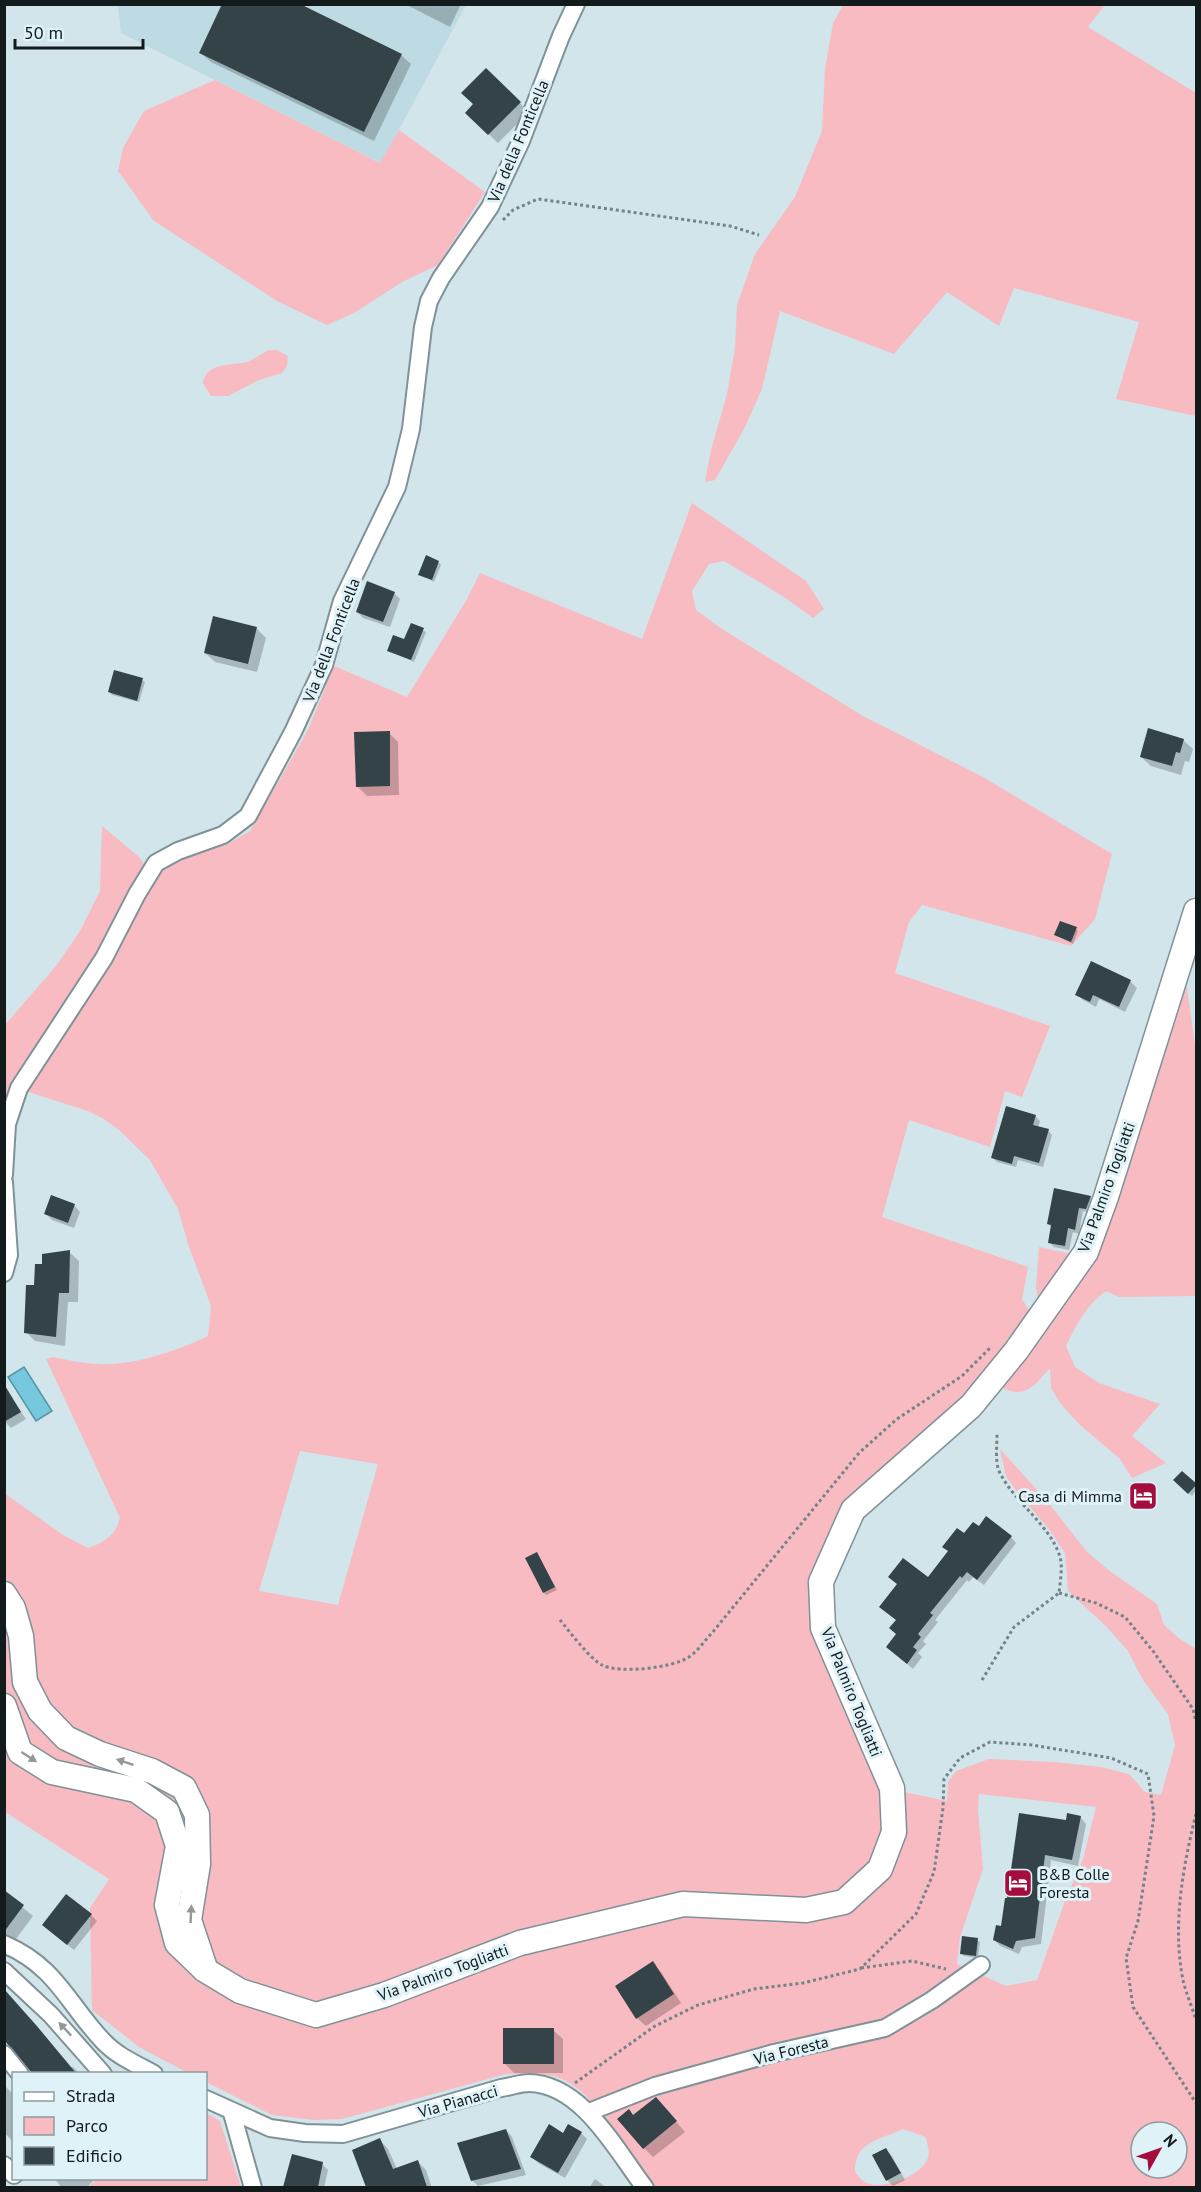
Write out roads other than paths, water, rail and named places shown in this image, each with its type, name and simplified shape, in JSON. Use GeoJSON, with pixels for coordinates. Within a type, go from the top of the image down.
{"type":"FeatureCollection","features":[{"type":"Feature","properties":{"kind":"street","name":"Via della Fonticella"},"geometry":{"type":"LineString","coordinates":[[4,1175],[7,1124],[19,1088],[104,958],[156,863],[178,851],[223,835],[248,816],[293,732],[324,665],[342,601],[397,487],[411,429],[423,327],[429,301],[441,278],[490,207],[521,141],[561,36],[576,4]]}},
{"type":"Feature","properties":{"kind":"street","name":"Via Palmiro Togliatti"},"geometry":{"type":"LineString","coordinates":[[4,1706],[20,1752],[52,1772],[136,1790],[167,1812],[178,1846],[167,1905],[177,1943],[206,1970],[240,1990],[316,2015],[384,1995],[520,1944],[683,1904],[806,1910],[844,1902],[880,1869],[894,1832],[892,1788],[823,1628],[821,1582],[853,1510],[971,1406],[1016,1351],[1086,1252],[1106,1197],[1197,911]]}},
{"type":"Feature","properties":{"kind":"street"},"geometry":{"type":"LineString","coordinates":[[4,1182],[9,1255],[4,1273]]}},
{"type":"Feature","properties":{"kind":"street"},"geometry":{"type":"LineString","coordinates":[[4,1594],[13,1608],[21,1636],[25,1682],[40,1711],[66,1738],[100,1754],[152,1771],[184,1788],[198,1815],[198,1864],[189,1920],[206,1970]]}},
{"type":"Feature","properties":{"kind":"street"},"geometry":{"type":"LineString","coordinates":[[4,1944],[27,1955],[44,1968],[65,1990],[108,2046],[152,2072]]}},
{"type":"Feature","properties":{"kind":"street","name":"Via Foresta"},"geometry":{"type":"LineString","coordinates":[[589,2112],[655,2086],[774,2053],[885,2028],[932,2000],[974,1970]]}},
{"type":"Feature","properties":{"kind":"street"},"geometry":{"type":"LineString","coordinates":[[4,1971],[51,2015],[102,2072]]}},
{"type":"Feature","properties":{"kind":"street"},"geometry":{"type":"LineString","coordinates":[[4,2054],[19,2072]]}},
{"type":"Feature","properties":{"kind":"street","name":"Via Pianacci"},"geometry":{"type":"LineString","coordinates":[[207,2100],[232,2113],[270,2128],[305,2133],[343,2134],[501,2088],[528,2083],[545,2086],[562,2092],[589,2112],[645,2187]]}},
{"type":"Feature","properties":{"kind":"street"},"geometry":{"type":"LineString","coordinates":[[232,2113],[253,2187]]}},
{"type":"Feature","properties":{"kind":"water"},"geometry":{"type":"Polygon","coordinates":[[[24,1367],[52,1411],[36,1421],[8,1377],[24,1367]]]}},
{"type":"Feature","properties":{"kind":"place","name":"Casa di Mimma"},"geometry":{"type":"Point","coordinates":[1143,1496]}},
{"type":"Feature","properties":{"kind":"place","name":"B&B Colle Foresta"},"geometry":{"type":"Point","coordinates":[1018,1883]}}]}
